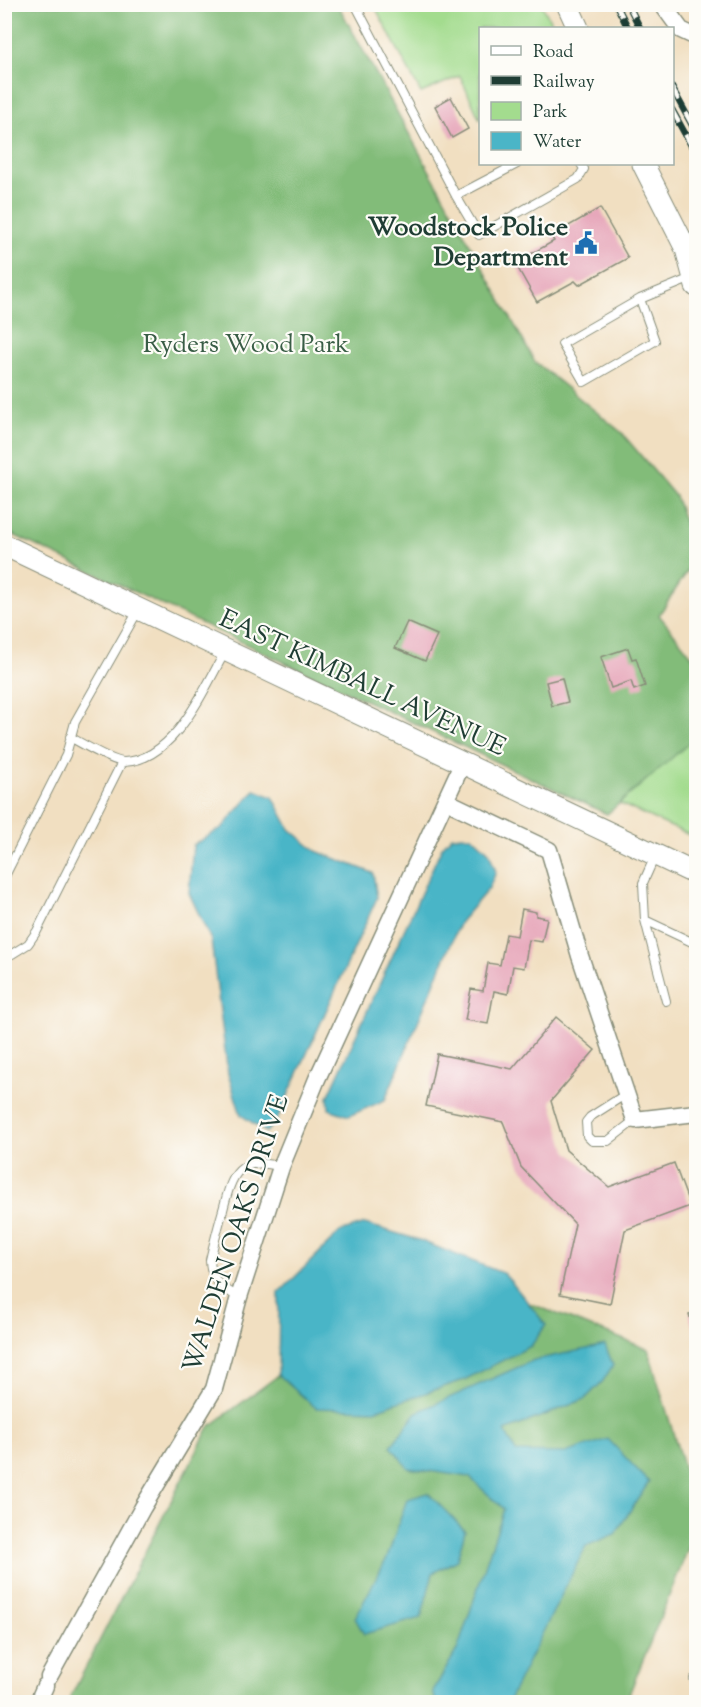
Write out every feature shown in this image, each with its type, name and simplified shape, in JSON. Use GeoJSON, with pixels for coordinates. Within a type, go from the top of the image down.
{"type":"FeatureCollection","features":[{"type":"Feature","properties":{"kind":"street"},"geometry":{"type":"LineString","coordinates":[[567,4],[578,27]]}},
{"type":"Feature","properties":{"kind":"street"},"geometry":{"type":"LineString","coordinates":[[662,4],[681,30],[696,37]]}},
{"type":"Feature","properties":{"kind":"street"},"geometry":{"type":"LineString","coordinates":[[644,165],[686,249],[695,282]]}},
{"type":"Feature","properties":{"kind":"street","name":"EAST KIMBALL AVENUE"},"geometry":{"type":"LineString","coordinates":[[4,545],[696,874]]}},
{"type":"Feature","properties":{"kind":"street","name":"WALDEN OAKS DRIVE"},"geometry":{"type":"LineString","coordinates":[[38,1702],[143,1507],[214,1389],[239,1297],[281,1167],[317,1079],[463,762]]}},
{"type":"Feature","properties":{"kind":"street"},"geometry":{"type":"LineString","coordinates":[[446,801],[549,850],[580,956],[635,1120],[696,1113]]}},
{"type":"Feature","properties":{"kind":"lane"},"geometry":{"type":"LineString","coordinates":[[355,4],[456,196],[479,235],[578,179],[584,169],[582,165]]}},
{"type":"Feature","properties":{"kind":"lane"},"geometry":{"type":"LineString","coordinates":[[456,196],[515,165]]}},
{"type":"Feature","properties":{"kind":"lane"},"geometry":{"type":"LineString","coordinates":[[640,299],[655,341],[584,382],[562,344],[640,299],[695,282]]}},
{"type":"Feature","properties":{"kind":"lane"},"geometry":{"type":"LineString","coordinates":[[4,878],[66,755],[75,722],[140,609]]}},
{"type":"Feature","properties":{"kind":"lane"},"geometry":{"type":"LineString","coordinates":[[70,737],[122,762],[151,755],[164,748],[180,728],[226,650]]}},
{"type":"Feature","properties":{"kind":"lane"},"geometry":{"type":"LineString","coordinates":[[4,953],[12,954],[28,944],[37,932],[122,762]]}},
{"type":"Feature","properties":{"kind":"lane"},"geometry":{"type":"LineString","coordinates":[[656,854],[643,884],[645,920],[666,1001]]}},
{"type":"Feature","properties":{"kind":"lane"},"geometry":{"type":"LineString","coordinates":[[645,920],[696,945]]}},
{"type":"Feature","properties":{"kind":"lane"},"geometry":{"type":"LineString","coordinates":[[627,1093],[590,1117],[586,1122],[587,1136],[592,1141],[608,1141],[635,1120]]}},
{"type":"Feature","properties":{"kind":"lane"},"geometry":{"type":"LineString","coordinates":[[239,1297],[218,1285],[210,1269],[210,1260],[231,1179],[241,1168],[260,1163],[281,1167]]}},
{"type":"Feature","properties":{"kind":"green space","name":"Ryders Wood Park"},"geometry":{"type":"Polygon","coordinates":[[[5,5],[338,5],[535,362],[621,432],[675,496],[696,553],[696,558],[659,615],[696,661],[696,737],[607,814],[5,531],[5,5]]]}},
{"type":"Feature","properties":{"kind":"green space"},"geometry":{"type":"Polygon","coordinates":[[[374,5],[542,5],[553,27],[479,27],[479,118],[460,76],[421,93],[374,5]]]}},
{"type":"Feature","properties":{"kind":"green space"},"geometry":{"type":"Polygon","coordinates":[[[696,728],[696,838],[585,788],[696,728]]]}},
{"type":"Feature","properties":{"kind":"green space"},"geometry":{"type":"Polygon","coordinates":[[[428,1264],[648,1349],[696,1509],[696,1529],[626,1702],[68,1702],[209,1427],[428,1264]]]}},
{"type":"Feature","properties":{"kind":"water"},"geometry":{"type":"Polygon","coordinates":[[[255,790],[273,797],[290,829],[316,851],[373,873],[377,898],[276,1122],[266,1132],[241,1115],[228,1074],[211,940],[189,893],[193,845],[222,828],[255,790]]]}},
{"type":"Feature","properties":{"kind":"water"},"geometry":{"type":"Polygon","coordinates":[[[452,836],[472,836],[489,852],[496,872],[489,888],[460,922],[385,1100],[349,1116],[329,1109],[328,1097],[442,847],[452,836]]]}},
{"type":"Feature","properties":{"kind":"water"},"geometry":{"type":"Polygon","coordinates":[[[365,1224],[419,1240],[505,1274],[546,1325],[531,1346],[464,1380],[375,1410],[316,1408],[278,1375],[279,1293],[340,1232],[365,1224]]]}},
{"type":"Feature","properties":{"kind":"water"},"geometry":{"type":"Polygon","coordinates":[[[605,1345],[613,1365],[603,1381],[585,1399],[505,1431],[516,1452],[565,1453],[608,1439],[649,1482],[615,1534],[586,1546],[508,1702],[436,1702],[433,1691],[458,1648],[504,1509],[469,1477],[408,1468],[391,1446],[417,1412],[534,1360],[605,1345]]]}},
{"type":"Feature","properties":{"kind":"water"},"geometry":{"type":"Polygon","coordinates":[[[428,1493],[465,1531],[457,1560],[433,1573],[421,1618],[364,1634],[355,1618],[387,1558],[407,1499],[428,1493]]]}},
{"type":"Feature","properties":{"kind":"building"},"geometry":{"type":"Polygon","coordinates":[[[451,97],[468,129],[452,138],[435,106],[451,97]]]}},
{"type":"Feature","properties":{"kind":"building","name":"Woodstock Police Department"},"geometry":{"type":"Polygon","coordinates":[[[600,208],[628,258],[579,285],[575,281],[537,302],[515,263],[554,241],[551,236],[600,208]]]}},
{"type":"Feature","properties":{"kind":"building"},"geometry":{"type":"Polygon","coordinates":[[[407,622],[437,635],[425,661],[395,648],[407,622]]]}},
{"type":"Feature","properties":{"kind":"building"},"geometry":{"type":"Polygon","coordinates":[[[628,648],[632,659],[636,658],[645,686],[634,690],[631,681],[611,688],[601,657],[628,648]]]}},
{"type":"Feature","properties":{"kind":"building"},"geometry":{"type":"Polygon","coordinates":[[[562,678],[568,702],[552,706],[546,682],[562,678]]]}},
{"type":"Feature","properties":{"kind":"building"},"geometry":{"type":"Polygon","coordinates":[[[522,909],[536,912],[536,916],[547,918],[542,942],[529,940],[524,968],[513,966],[508,994],[494,991],[488,1024],[465,1020],[471,989],[483,991],[488,963],[500,965],[506,934],[517,936],[522,909]]]}},
{"type":"Feature","properties":{"kind":"building"},"geometry":{"type":"Polygon","coordinates":[[[556,1017],[595,1050],[551,1101],[566,1150],[609,1187],[674,1163],[690,1206],[625,1230],[610,1304],[560,1294],[575,1224],[521,1167],[503,1122],[426,1106],[437,1054],[512,1069],[556,1017]]]}},
{"type":"Feature","properties":{"kind":"building"},"geometry":{"type":"Polygon","coordinates":[[[696,1312],[696,1338],[689,1314],[696,1312]]]}},
{"type":"Feature","properties":{"kind":"railway"},"geometry":{"type":"LineString","coordinates":[[616,4],[628,27]]}},
{"type":"Feature","properties":{"kind":"railway"},"geometry":{"type":"LineString","coordinates":[[628,4],[640,27]]}},
{"type":"Feature","properties":{"kind":"railway"},"geometry":{"type":"LineString","coordinates":[[674,92],[696,132]]}},
{"type":"Feature","properties":{"kind":"railway"},"geometry":{"type":"LineString","coordinates":[[674,114],[696,154]]}},
{"type":"Feature","properties":{"kind":"place","name":"Woodstock Police Department"},"geometry":{"type":"Point","coordinates":[586,243]}}]}
